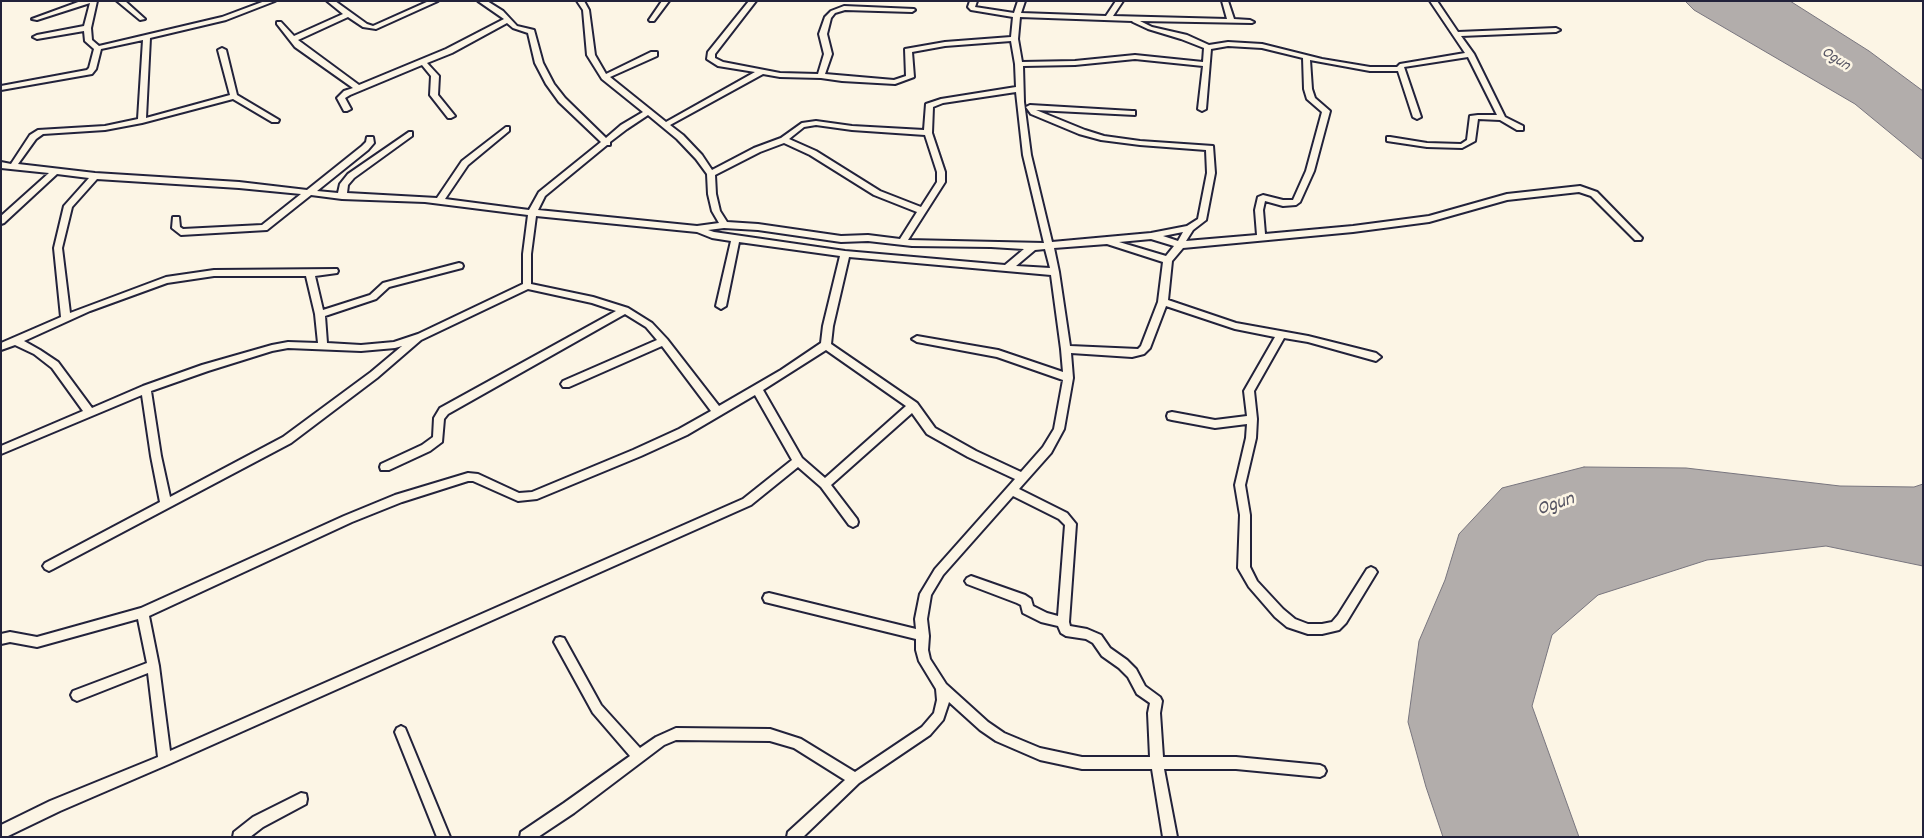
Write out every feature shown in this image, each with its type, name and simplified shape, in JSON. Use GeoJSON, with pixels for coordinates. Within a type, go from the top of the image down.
{"type":"FeatureCollection","features":[{"type":"Feature","properties":{"kind":"street"},"geometry":{"type":"LineString","coordinates":[[35,19],[90,1]]}},
{"type":"Feature","properties":{"kind":"street"},"geometry":{"type":"LineString","coordinates":[[94,1],[87,28],[89,41],[98,48]]}},
{"type":"Feature","properties":{"kind":"street"},"geometry":{"type":"LineString","coordinates":[[120,1],[142,19]]}},
{"type":"Feature","properties":{"kind":"street"},"geometry":{"type":"LineString","coordinates":[[98,48],[224,19],[272,1]]}},
{"type":"Feature","properties":{"kind":"street"},"geometry":{"type":"LineString","coordinates":[[330,1],[366,26],[374,28],[435,1]]}},
{"type":"Feature","properties":{"kind":"street"},"geometry":{"type":"LineString","coordinates":[[481,1],[509,19],[514,27],[531,32],[539,63],[550,84],[562,100],[607,143]]}},
{"type":"Feature","properties":{"kind":"street"},"geometry":{"type":"LineString","coordinates":[[580,1],[586,10],[591,55],[605,77],[690,147],[711,174],[712,194],[716,211],[724,224]]}},
{"type":"Feature","properties":{"kind":"street"},"geometry":{"type":"LineString","coordinates":[[652,20],[666,1]]}},
{"type":"Feature","properties":{"kind":"street"},"geometry":{"type":"LineString","coordinates":[[753,1],[709,56],[721,64],[780,75],[900,82],[910,77],[908,51],[945,44],[1014,39]]}},
{"type":"Feature","properties":{"kind":"street"},"geometry":{"type":"LineString","coordinates":[[974,1],[974,5],[971,7],[973,9],[1017,15],[1250,22]]}},
{"type":"Feature","properties":{"kind":"street"},"geometry":{"type":"LineString","coordinates":[[1022,1],[1017,15],[1014,39],[1019,64],[1020,102],[1027,155],[1055,272],[1068,378],[1059,429],[1047,450],[939,572],[926,594],[921,619],[922,650],[925,661],[942,688],[984,726],[1000,737],[1040,754],[1082,763],[1236,762],[1320,771]]}},
{"type":"Feature","properties":{"kind":"street"},"geometry":{"type":"LineString","coordinates":[[1108,18],[1120,1]]}},
{"type":"Feature","properties":{"kind":"street"},"geometry":{"type":"LineString","coordinates":[[1225,1],[1231,21]]}},
{"type":"Feature","properties":{"kind":"street"},"geometry":{"type":"LineString","coordinates":[[1433,1],[1470,54],[1502,118]]}},
{"type":"Feature","properties":{"kind":"street"},"geometry":{"type":"LineString","coordinates":[[821,76],[828,54],[823,34],[828,17],[832,12],[844,8],[912,10]]}},
{"type":"Feature","properties":{"kind":"street"},"geometry":{"type":"LineString","coordinates":[[294,39],[348,14]]}},
{"type":"Feature","properties":{"kind":"street"},"geometry":{"type":"LineString","coordinates":[[347,109],[341,98],[346,93],[467,43],[509,19]]}},
{"type":"Feature","properties":{"kind":"street"},"geometry":{"type":"LineString","coordinates":[[1132,19],[1150,28],[1184,37],[1208,47],[1228,44],[1262,46],[1370,69],[1400,69]]}},
{"type":"Feature","properties":{"kind":"street"},"geometry":{"type":"LineString","coordinates":[[279,23],[298,45],[359,88]]}},
{"type":"Feature","properties":{"kind":"street"},"geometry":{"type":"LineString","coordinates":[[37,36],[87,28]]}},
{"type":"Feature","properties":{"kind":"street"},"geometry":{"type":"LineString","coordinates":[[1456,34],[1556,30]]}},
{"type":"Feature","properties":{"kind":"street"},"geometry":{"type":"LineString","coordinates":[[142,121],[147,37]]}},
{"type":"Feature","properties":{"kind":"street"},"geometry":{"type":"LineString","coordinates":[[1202,109],[1208,47]]}},
{"type":"Feature","properties":{"kind":"street"},"geometry":{"type":"LineString","coordinates":[[1,88],[89,72],[92,69],[98,48]]}},
{"type":"Feature","properties":{"kind":"street"},"geometry":{"type":"LineString","coordinates":[[222,50],[234,96],[275,120]]}},
{"type":"Feature","properties":{"kind":"street"},"geometry":{"type":"LineString","coordinates":[[605,77],[654,54]]}},
{"type":"Feature","properties":{"kind":"street"},"geometry":{"type":"LineString","coordinates":[[1400,69],[1400,66],[1470,54]]}},
{"type":"Feature","properties":{"kind":"street"},"geometry":{"type":"LineString","coordinates":[[1261,237],[1259,210],[1261,200],[1263,198],[1283,203],[1296,202],[1310,171],[1326,110],[1311,99],[1308,89],[1306,56]]}},
{"type":"Feature","properties":{"kind":"street"},"geometry":{"type":"LineString","coordinates":[[1019,64],[1075,63],[1135,57],[1206,64]]}},
{"type":"Feature","properties":{"kind":"street"},"geometry":{"type":"LineString","coordinates":[[423,62],[435,76],[434,95],[451,116]]}},
{"type":"Feature","properties":{"kind":"street"},"geometry":{"type":"LineString","coordinates":[[1400,69],[1417,117]]}},
{"type":"Feature","properties":{"kind":"street"},"geometry":{"type":"LineString","coordinates":[[665,125],[761,72]]}},
{"type":"Feature","properties":{"kind":"street"},"geometry":{"type":"LineString","coordinates":[[902,242],[941,182],[941,172],[928,134],[928,108],[933,103],[1019,89]]}},
{"type":"Feature","properties":{"kind":"street"},"geometry":{"type":"LineString","coordinates":[[13,166],[33,137],[41,132],[98,129],[142,121],[234,96]]}},
{"type":"Feature","properties":{"kind":"street"},"geometry":{"type":"LineString","coordinates":[[1020,102],[1030,107],[1132,113]]}},
{"type":"Feature","properties":{"kind":"street"},"geometry":{"type":"LineString","coordinates":[[697,229],[724,224],[841,239],[868,238],[902,242],[1033,247],[1049,244],[1151,236],[1190,228],[1202,220],[1211,173],[1211,148],[1140,143],[1104,138],[1082,132],[1034,112],[1030,107]]}},
{"type":"Feature","properties":{"kind":"street"},"geometry":{"type":"LineString","coordinates":[[527,286],[527,254],[532,213],[546,190],[607,143],[624,127],[648,112]]}},
{"type":"Feature","properties":{"kind":"street"},"geometry":{"type":"LineString","coordinates":[[1390,139],[1427,145],[1462,146],[1471,141],[1473,118],[1478,117],[1502,118],[1520,128]]}},
{"type":"Feature","properties":{"kind":"street"},"geometry":{"type":"LineString","coordinates":[[711,174],[757,150],[784,140],[799,126],[816,122],[852,128],[928,134]]}},
{"type":"Feature","properties":{"kind":"street"},"geometry":{"type":"LineString","coordinates":[[440,201],[465,163],[506,129]]}},
{"type":"Feature","properties":{"kind":"street"},"geometry":{"type":"LineString","coordinates":[[342,196],[344,184],[351,176],[409,134]]}},
{"type":"Feature","properties":{"kind":"street"},"geometry":{"type":"LineString","coordinates":[[176,219],[176,228],[181,232],[259,230],[270,226],[308,192],[365,148],[370,143],[370,140]]}},
{"type":"Feature","properties":{"kind":"street"},"geometry":{"type":"LineString","coordinates":[[784,140],[813,153],[878,193],[923,211]]}},
{"type":"Feature","properties":{"kind":"street"},"geometry":{"type":"LineString","coordinates":[[1,165],[95,176],[342,196],[440,201],[532,213],[697,229],[712,235],[845,254],[1055,272]]}},
{"type":"Feature","properties":{"kind":"street"},"geometry":{"type":"LineString","coordinates":[[1,220],[56,172]]}},
{"type":"Feature","properties":{"kind":"street"},"geometry":{"type":"LineString","coordinates":[[66,318],[58,248],[68,206],[95,176]]}},
{"type":"Feature","properties":{"kind":"street"},"geometry":{"type":"LineString","coordinates":[[1151,236],[1180,245],[1353,229],[1423,221],[1493,200],[1583,189],[1594,194],[1638,238]]}},
{"type":"Feature","properties":{"kind":"street"},"geometry":{"type":"LineString","coordinates":[[1066,350],[1141,352],[1149,341],[1163,302],[1168,260],[1190,228]]}},
{"type":"Feature","properties":{"kind":"street"},"geometry":{"type":"LineString","coordinates":[[721,306],[736,238]]}},
{"type":"Feature","properties":{"kind":"street"},"geometry":{"type":"LineString","coordinates":[[845,254],[868,238]]}},
{"type":"Feature","properties":{"kind":"street"},"geometry":{"type":"LineString","coordinates":[[826,345],[828,326],[845,254],[841,239]]}},
{"type":"Feature","properties":{"kind":"street"},"geometry":{"type":"LineString","coordinates":[[1106,241],[1168,260]]}},
{"type":"Feature","properties":{"kind":"street"},"geometry":{"type":"LineString","coordinates":[[1007,268],[1033,247]]}},
{"type":"Feature","properties":{"kind":"street"},"geometry":{"type":"LineString","coordinates":[[320,314],[373,297],[386,285],[459,266]]}},
{"type":"Feature","properties":{"kind":"street"},"geometry":{"type":"LineString","coordinates":[[1,347],[66,318],[144,287],[187,276],[242,272],[310,273],[334,271]]}},
{"type":"Feature","properties":{"kind":"street"},"geometry":{"type":"LineString","coordinates":[[310,273],[320,314],[323,346]]}},
{"type":"Feature","properties":{"kind":"street"},"geometry":{"type":"LineString","coordinates":[[1,450],[146,389],[205,368],[288,345],[361,348],[395,345],[421,336],[527,286],[575,295],[625,310],[649,325],[664,341],[718,412]]}},
{"type":"Feature","properties":{"kind":"street"},"geometry":{"type":"LineString","coordinates":[[1163,302],[1225,323],[1308,339],[1376,357]]}},
{"type":"Feature","properties":{"kind":"street"},"geometry":{"type":"LineString","coordinates":[[385,467],[426,448],[438,439],[440,436],[439,418],[444,411],[625,310]]}},
{"type":"Feature","properties":{"kind":"street"},"geometry":{"type":"LineString","coordinates":[[1281,334],[1249,391],[1252,419],[1251,438],[1240,485],[1245,515],[1244,568],[1253,584],[1279,613],[1291,623],[1308,629],[1322,629],[1335,626],[1342,620],[1371,572]]}},
{"type":"Feature","properties":{"kind":"street"},"geometry":{"type":"LineString","coordinates":[[49,566],[287,440],[374,376],[421,336]]}},
{"type":"Feature","properties":{"kind":"street"},"geometry":{"type":"LineString","coordinates":[[917,338],[998,354],[1068,378]]}},
{"type":"Feature","properties":{"kind":"street"},"geometry":{"type":"LineString","coordinates":[[16,341],[37,352],[55,365],[62,372],[90,413]]}},
{"type":"Feature","properties":{"kind":"street"},"geometry":{"type":"LineString","coordinates":[[566,384],[664,341]]}},
{"type":"Feature","properties":{"kind":"street"},"geometry":{"type":"LineString","coordinates":[[1,639],[10,637],[37,642],[143,613],[348,519],[399,498],[468,477],[474,477],[518,497],[533,496],[683,432],[757,390],[826,345]]}},
{"type":"Feature","properties":{"kind":"street"},"geometry":{"type":"LineString","coordinates":[[826,345],[913,406],[931,431],[972,454],[1022,477]]}},
{"type":"Feature","properties":{"kind":"street"},"geometry":{"type":"LineString","coordinates":[[146,389],[156,456],[166,505]]}},
{"type":"Feature","properties":{"kind":"street"},"geometry":{"type":"LineString","coordinates":[[757,390],[798,461],[824,484],[853,522]]}},
{"type":"Feature","properties":{"kind":"street"},"geometry":{"type":"LineString","coordinates":[[824,484],[913,406]]}},
{"type":"Feature","properties":{"kind":"street"},"geometry":{"type":"LineString","coordinates":[[1172,416],[1215,424],[1252,419]]}},
{"type":"Feature","properties":{"kind":"street"},"geometry":{"type":"LineString","coordinates":[[1,832],[55,806],[165,760],[747,502],[798,461]]}},
{"type":"Feature","properties":{"kind":"street"},"geometry":{"type":"LineString","coordinates":[[1010,490],[1063,516],[1071,524],[1063,622],[1065,629],[1070,632],[1087,634],[1098,639],[1106,652],[1132,673],[1141,690],[1156,701],[1154,713],[1157,763],[1170,837]]}},
{"type":"Feature","properties":{"kind":"street"},"geometry":{"type":"LineString","coordinates":[[971,582],[1021,600],[1027,603],[1027,609],[1045,618],[1063,622]]}},
{"type":"Feature","properties":{"kind":"street"},"geometry":{"type":"LineString","coordinates":[[769,598],[923,636]]}},
{"type":"Feature","properties":{"kind":"street"},"geometry":{"type":"LineString","coordinates":[[143,613],[153,666],[165,760]]}},
{"type":"Feature","properties":{"kind":"street"},"geometry":{"type":"LineString","coordinates":[[560,642],[598,708],[639,757]]}},
{"type":"Feature","properties":{"kind":"street"},"geometry":{"type":"LineString","coordinates":[[77,695],[153,666]]}},
{"type":"Feature","properties":{"kind":"street"},"geometry":{"type":"LineString","coordinates":[[793,837],[856,779],[919,737],[934,724],[942,708],[942,688]]}},
{"type":"Feature","properties":{"kind":"street"},"geometry":{"type":"LineString","coordinates":[[401,732],[444,837]]}},
{"type":"Feature","properties":{"kind":"street"},"geometry":{"type":"LineString","coordinates":[[526,837],[660,741],[676,734],[770,735],[797,743],[856,779]]}},
{"type":"Feature","properties":{"kind":"street"},"geometry":{"type":"LineString","coordinates":[[239,837],[258,822],[300,799]]}},
{"type":"Feature","properties":{"kind":"water","name":"Ogun"},"geometry":{"type":"Polygon","coordinates":[[[1685,1],[1790,1],[1869,51],[1923,91],[1923,160],[1855,104],[1694,10],[1685,1]]]}},
{"type":"Feature","properties":{"kind":"water","name":"Ogun"},"geometry":{"type":"Polygon","coordinates":[[[1584,467],[1686,468],[1840,486],[1914,487],[1923,484],[1923,566],[1826,546],[1707,560],[1598,595],[1552,635],[1532,706],[1579,837],[1443,837],[1426,787],[1408,722],[1419,641],[1445,580],[1459,534],[1502,488],[1584,467]]]}}]}
